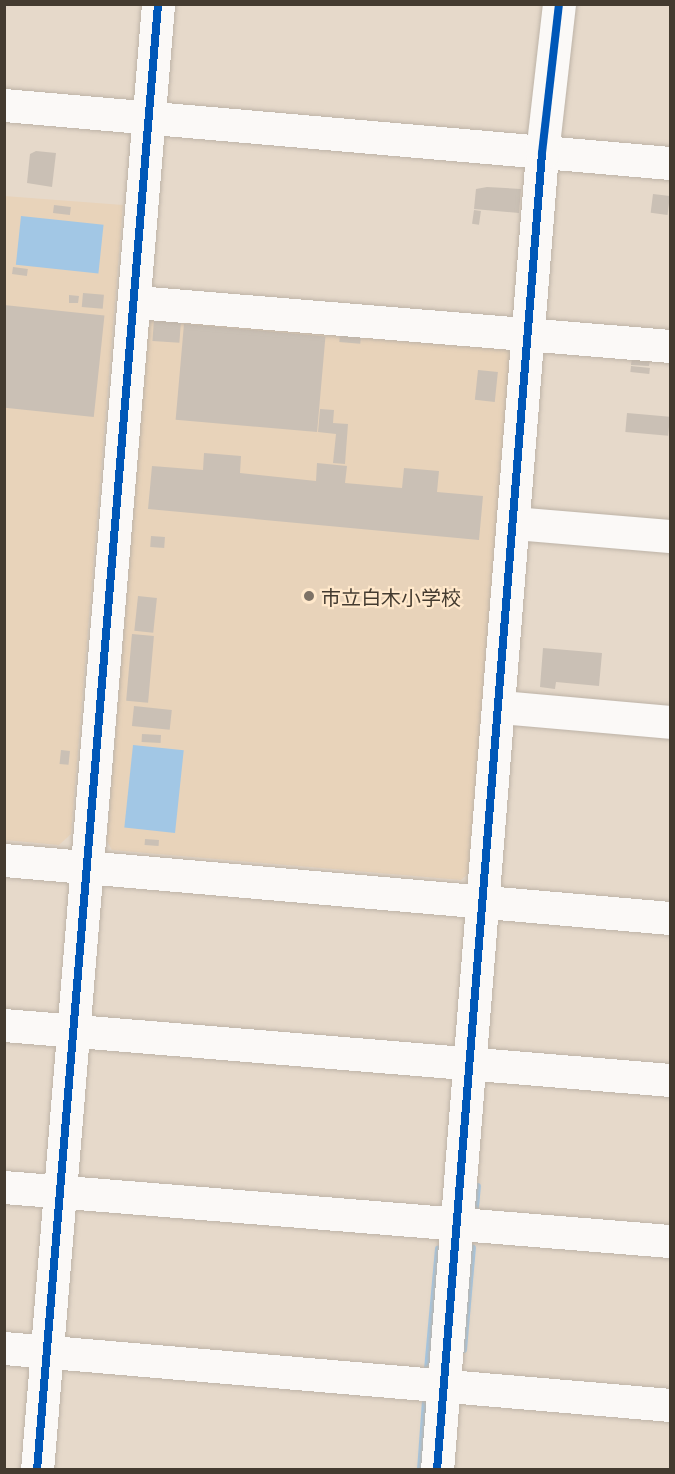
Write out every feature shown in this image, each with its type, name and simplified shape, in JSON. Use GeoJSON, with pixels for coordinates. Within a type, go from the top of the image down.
{"type":"FeatureCollection","features":[{"type":"Feature","properties":{"kind":"street"},"geometry":{"type":"LineString","coordinates":[[37,1470],[136,302],[158,4]]}},
{"type":"Feature","properties":{"kind":"street"},"geometry":{"type":"LineString","coordinates":[[437,1470],[485,903],[542,153],[559,4]]}},
{"type":"Feature","properties":{"kind":"street"},"geometry":{"type":"LineString","coordinates":[[4,105],[670,163]]}},
{"type":"Feature","properties":{"kind":"street"},"geometry":{"type":"LineString","coordinates":[[136,302],[670,346]]}},
{"type":"Feature","properties":{"kind":"street"},"geometry":{"type":"LineString","coordinates":[[514,523],[670,536]]}},
{"type":"Feature","properties":{"kind":"street"},"geometry":{"type":"LineString","coordinates":[[500,707],[670,722]]}},
{"type":"Feature","properties":{"kind":"street"},"geometry":{"type":"LineString","coordinates":[[4,860],[670,918]]}},
{"type":"Feature","properties":{"kind":"street"},"geometry":{"type":"LineString","coordinates":[[4,1025],[670,1080]]}},
{"type":"Feature","properties":{"kind":"street"},"geometry":{"type":"LineString","coordinates":[[4,1187],[670,1241]]}},
{"type":"Feature","properties":{"kind":"street"},"geometry":{"type":"LineString","coordinates":[[4,1348],[670,1405]]}},
{"type":"Feature","properties":{"kind":"shaded area"},"geometry":{"type":"Polygon","coordinates":[[[4,196],[123,205],[71,834],[59,845],[5,840],[4,196]]]}},
{"type":"Feature","properties":{"kind":"shaded area","name":"市立白木小学校"},"geometry":{"type":"Polygon","coordinates":[[[156,314],[508,346],[512,351],[470,872],[461,880],[112,850],[107,841],[149,320],[156,314]]]}},
{"type":"Feature","properties":{"kind":"water"},"geometry":{"type":"Polygon","coordinates":[[[21,216],[104,225],[98,273],[16,265],[21,216]]]}},
{"type":"Feature","properties":{"kind":"water"},"geometry":{"type":"Polygon","coordinates":[[[133,745],[184,750],[175,833],[124,828],[133,745]]]}},
{"type":"Feature","properties":{"kind":"building"},"geometry":{"type":"Polygon","coordinates":[[[36,151],[56,153],[52,187],[27,183],[30,154],[36,151]]]}},
{"type":"Feature","properties":{"kind":"building"},"geometry":{"type":"Polygon","coordinates":[[[487,187],[521,189],[519,213],[474,209],[476,189],[487,187]]]}},
{"type":"Feature","properties":{"kind":"building"},"geometry":{"type":"Polygon","coordinates":[[[653,194],[670,196],[668,215],[651,213],[653,194]]]}},
{"type":"Feature","properties":{"kind":"building"},"geometry":{"type":"Polygon","coordinates":[[[54,205],[71,207],[70,215],[53,213],[54,205]]]}},
{"type":"Feature","properties":{"kind":"building"},"geometry":{"type":"Polygon","coordinates":[[[474,210],[481,211],[479,225],[472,224],[474,210]]]}},
{"type":"Feature","properties":{"kind":"building"},"geometry":{"type":"Polygon","coordinates":[[[13,267],[28,269],[27,276],[12,274],[13,267]]]}},
{"type":"Feature","properties":{"kind":"building"},"geometry":{"type":"Polygon","coordinates":[[[83,293],[104,295],[103,309],[82,307],[83,293]]]}},
{"type":"Feature","properties":{"kind":"building"},"geometry":{"type":"Polygon","coordinates":[[[69,295],[79,296],[78,303],[69,303],[69,295]]]}},
{"type":"Feature","properties":{"kind":"building"},"geometry":{"type":"Polygon","coordinates":[[[4,305],[104,316],[94,417],[4,408],[4,305]]]}},
{"type":"Feature","properties":{"kind":"building"},"geometry":{"type":"Polygon","coordinates":[[[154,319],[181,321],[179,343],[152,341],[154,319]]]}},
{"type":"Feature","properties":{"kind":"building"},"geometry":{"type":"Polygon","coordinates":[[[184,324],[325,336],[317,432],[176,420],[184,324]]]}},
{"type":"Feature","properties":{"kind":"building"},"geometry":{"type":"Polygon","coordinates":[[[340,334],[361,336],[360,344],[339,342],[340,334]]]}},
{"type":"Feature","properties":{"kind":"building"},"geometry":{"type":"Polygon","coordinates":[[[632,357],[650,359],[649,366],[631,365],[632,357]]]}},
{"type":"Feature","properties":{"kind":"building"},"geometry":{"type":"Polygon","coordinates":[[[631,366],[650,368],[649,374],[630,372],[631,366]]]}},
{"type":"Feature","properties":{"kind":"building"},"geometry":{"type":"Polygon","coordinates":[[[478,370],[498,372],[495,402],[475,400],[478,370]]]}},
{"type":"Feature","properties":{"kind":"building"},"geometry":{"type":"Polygon","coordinates":[[[320,409],[334,410],[333,423],[348,424],[345,464],[333,463],[336,434],[318,432],[320,409]]]}},
{"type":"Feature","properties":{"kind":"building"},"geometry":{"type":"Polygon","coordinates":[[[627,413],[670,417],[668,436],[625,432],[627,413]]]}},
{"type":"Feature","properties":{"kind":"building"},"geometry":{"type":"Polygon","coordinates":[[[204,453],[241,456],[240,473],[316,481],[317,463],[347,466],[345,483],[402,488],[404,468],[439,471],[437,492],[483,496],[479,540],[148,509],[152,466],[203,470],[204,453]]]}},
{"type":"Feature","properties":{"kind":"building"},"geometry":{"type":"Polygon","coordinates":[[[151,536],[165,537],[164,548],[150,547],[151,536]]]}},
{"type":"Feature","properties":{"kind":"building"},"geometry":{"type":"Polygon","coordinates":[[[138,596],[157,598],[153,633],[134,631],[138,596]]]}},
{"type":"Feature","properties":{"kind":"building"},"geometry":{"type":"Polygon","coordinates":[[[132,634],[154,636],[148,703],[126,701],[132,634]]]}},
{"type":"Feature","properties":{"kind":"building"},"geometry":{"type":"Polygon","coordinates":[[[543,648],[602,653],[599,686],[556,682],[555,689],[540,687],[543,648]]]}},
{"type":"Feature","properties":{"kind":"building"},"geometry":{"type":"Polygon","coordinates":[[[134,706],[172,710],[170,730],[132,726],[134,706]]]}},
{"type":"Feature","properties":{"kind":"building"},"geometry":{"type":"Polygon","coordinates":[[[142,734],[161,735],[161,743],[142,742],[142,734]]]}},
{"type":"Feature","properties":{"kind":"building"},"geometry":{"type":"Polygon","coordinates":[[[61,750],[70,751],[68,765],[60,764],[61,750]]]}},
{"type":"Feature","properties":{"kind":"building"},"geometry":{"type":"Polygon","coordinates":[[[145,839],[159,840],[159,846],[145,845],[145,839]]]}},
{"type":"Feature","properties":{"kind":"waterway"},"geometry":{"type":"LineString","coordinates":[[475,1207],[477,1186]]}},
{"type":"Feature","properties":{"kind":"waterway"},"geometry":{"type":"LineString","coordinates":[[463,1349],[472,1247]]}},
{"type":"Feature","properties":{"kind":"waterway"},"geometry":{"type":"LineString","coordinates":[[427,1369],[438,1248]]}},
{"type":"Feature","properties":{"kind":"waterway"},"geometry":{"type":"LineString","coordinates":[[420,1470],[425,1401]]}},
{"type":"Feature","properties":{"kind":"cycle path"},"geometry":{"type":"LineString","coordinates":[[37,1470],[158,4]]}},
{"type":"Feature","properties":{"kind":"cycle path"},"geometry":{"type":"LineString","coordinates":[[437,1470],[542,153],[559,4]]}},
{"type":"Feature","properties":{"kind":"place","name":"市立白木小学校"},"geometry":{"type":"Point","coordinates":[309,596]}}]}
